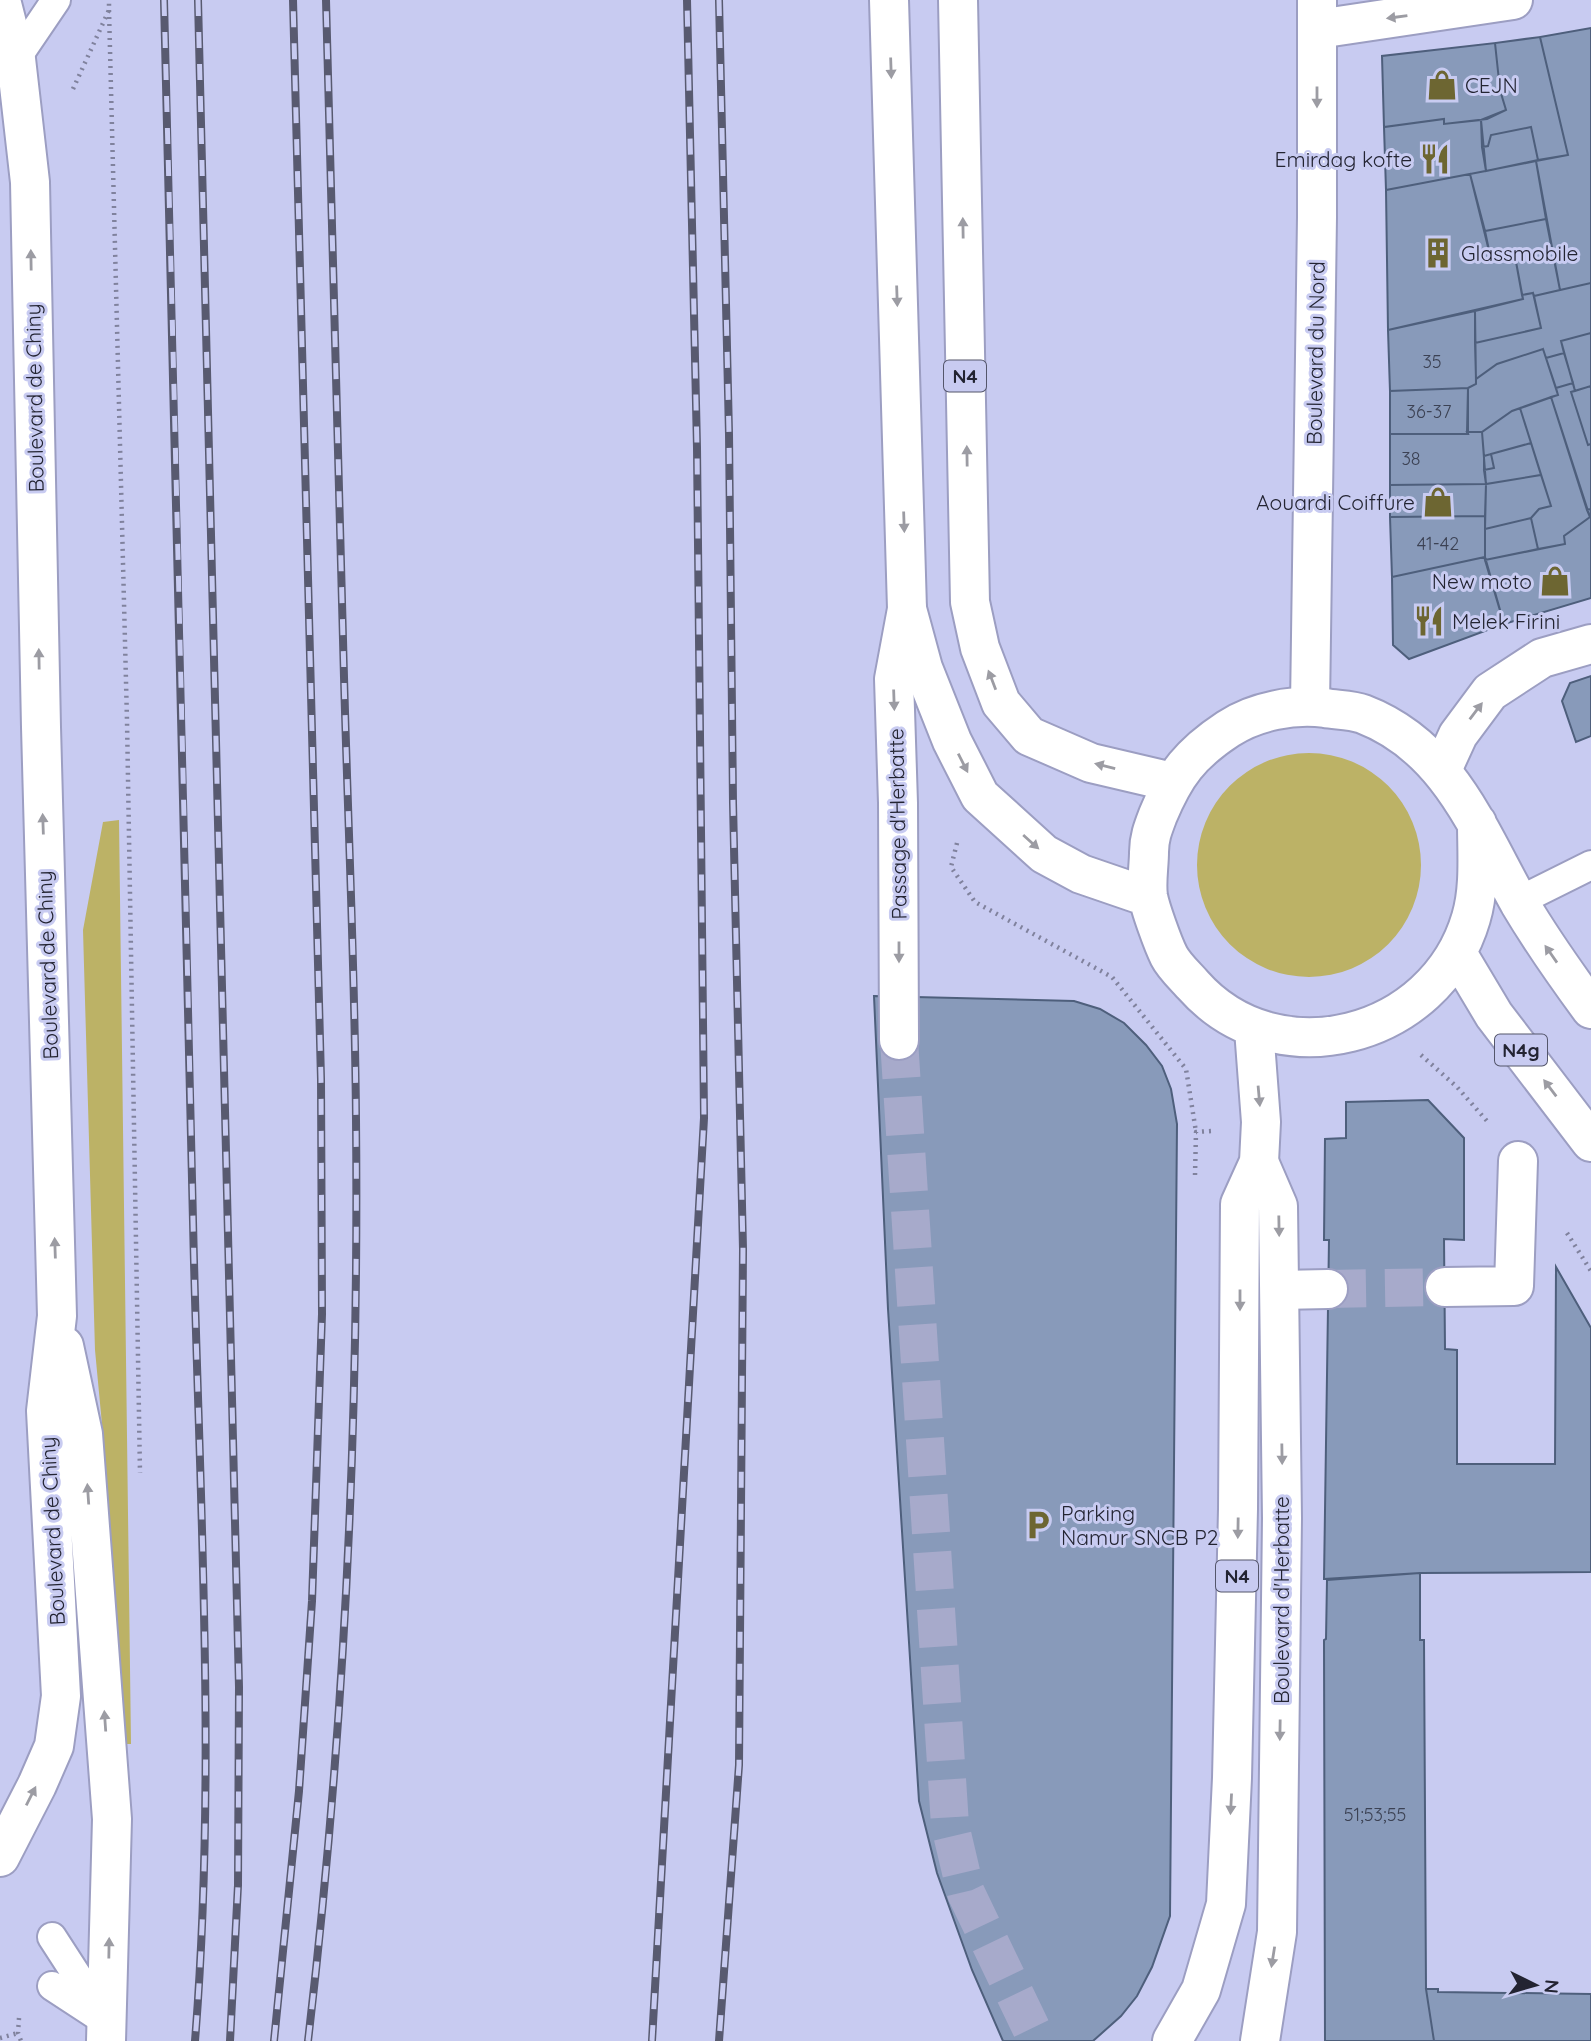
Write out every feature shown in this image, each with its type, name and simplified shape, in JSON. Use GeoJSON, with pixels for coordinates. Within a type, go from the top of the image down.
{"type":"FeatureCollection","features":[{"type":"Feature","properties":{"kind":"main road","name":"Boulevard de Chiny"},"geometry":{"type":"LineString","coordinates":[[0,1857],[54,1746],[61,1696],[46,1411],[57,1316],[40,727],[30,182],[16,59],[1,0]]}},
{"type":"Feature","properties":{"kind":"main road"},"geometry":{"type":"LineString","coordinates":[[889,0],[907,609],[928,680],[952,741],[980,796],[1044,854],[1081,874],[1148,897]]}},
{"type":"Feature","properties":{"kind":"main road","name":"N4"},"geometry":{"type":"LineString","coordinates":[[957,0],[970,602],[980,648],[1001,703],[1029,736],[1091,763],[1172,782]]}},
{"type":"Feature","properties":{"kind":"main road"},"geometry":{"type":"LineString","coordinates":[[1317,14],[1513,0]]}},
{"type":"Feature","properties":{"kind":"main road","name":"Boulevard du Nord"},"geometry":{"type":"LineString","coordinates":[[1310,706],[1317,14]]}},
{"type":"Feature","properties":{"kind":"main road","name":"Passage d'Herbatte"},"geometry":{"type":"LineString","coordinates":[[899,1040],[898,803],[894,679],[907,609]]}},
{"type":"Feature","properties":{"kind":"main road"},"geometry":{"type":"LineString","coordinates":[[1443,770],[1458,734],[1490,692],[1542,658],[1591,644]]}},
{"type":"Feature","properties":{"kind":"main road"},"geometry":{"type":"LineString","coordinates":[[1477,823],[1477,878],[1472,917],[1457,953],[1426,993],[1384,1022],[1326,1038],[1287,1036],[1254,1029],[1208,1002],[1169,957],[1148,897],[1149,838],[1172,782],[1198,751],[1231,727],[1270,711],[1310,706],[1361,713],[1405,735],[1443,770],[1477,823],[1547,949],[1591,1009]]}},
{"type":"Feature","properties":{"kind":"main road","name":"N4g"},"geometry":{"type":"LineString","coordinates":[[1457,953],[1494,1015],[1591,1142]]}},
{"type":"Feature","properties":{"kind":"main road","name":"N4"},"geometry":{"type":"LineString","coordinates":[[1172,2041],[1201,1990],[1226,1904],[1238,1536],[1240,1204],[1259,1162],[1261,1122],[1254,1029]]}},
{"type":"Feature","properties":{"kind":"main road"},"geometry":{"type":"LineString","coordinates":[[1445,1287],[1514,1286],[1518,1161]]}},
{"type":"Feature","properties":{"kind":"main road","name":"Boulevard d'Herbatte"},"geometry":{"type":"LineString","coordinates":[[1259,1162],[1278,1206],[1282,1518],[1277,1932],[1260,2041]]}},
{"type":"Feature","properties":{"kind":"main road"},"geometry":{"type":"LineString","coordinates":[[1280,1290],[1328,1289]]}},
{"type":"Feature","properties":{"kind":"main road"},"geometry":{"type":"LineString","coordinates":[[57,1316],[83,1434],[112,1819],[106,2031]]}},
{"type":"Feature","properties":{"kind":"lane"},"geometry":{"type":"LineString","coordinates":[[16,59],[56,0]]}},
{"type":"Feature","properties":{"kind":"lane"},"geometry":{"type":"LineString","coordinates":[[1519,901],[1591,865]]}},
{"type":"Feature","properties":{"kind":"lane"},"geometry":{"type":"LineString","coordinates":[[52,1937],[106,2031]]}},
{"type":"Feature","properties":{"kind":"lane"},"geometry":{"type":"LineString","coordinates":[[52,1986],[106,2031]]}},
{"type":"Feature","properties":{"kind":"path"},"geometry":{"type":"LineString","coordinates":[[109,10],[127,721],[140,1474]]}},
{"type":"Feature","properties":{"kind":"path"},"geometry":{"type":"LineString","coordinates":[[980,796],[964,818],[951,867],[975,902],[1112,977],[1186,1069],[1196,1132]]}},
{"type":"Feature","properties":{"kind":"path"},"geometry":{"type":"LineString","coordinates":[[0,2038],[18,2033]]}},
{"type":"Feature","properties":{"kind":"shaded area"},"geometry":{"type":"Polygon","coordinates":[[[1309,753],[1331,755],[1352,762],[1371,772],[1388,786],[1402,803],[1412,822],[1419,843],[1419,887],[1412,908],[1402,927],[1388,944],[1371,958],[1352,968],[1331,975],[1309,977],[1287,975],[1266,968],[1247,958],[1230,944],[1216,927],[1206,908],[1199,887],[1197,865],[1199,843],[1206,822],[1216,803],[1230,786],[1247,772],[1266,762],[1287,755],[1309,753]]]}},
{"type":"Feature","properties":{"kind":"shaded area"},"geometry":{"type":"Polygon","coordinates":[[[119,820],[131,1744],[123,1744],[106,1467],[95,1350],[83,930],[103,822],[119,820]]]}},
{"type":"Feature","properties":{"kind":"building"},"geometry":{"type":"Polygon","coordinates":[[[1591,28],[1591,283],[1560,290],[1536,161],[1568,155],[1540,37],[1591,28]]]}},
{"type":"Feature","properties":{"kind":"building"},"geometry":{"type":"Polygon","coordinates":[[[1540,37],[1568,155],[1538,160],[1531,127],[1491,135],[1488,146],[1482,147],[1481,120],[1506,110],[1500,90],[1495,43],[1540,37]]]}},
{"type":"Feature","properties":{"kind":"building"},"geometry":{"type":"Polygon","coordinates":[[[1495,43],[1500,90],[1506,110],[1487,119],[1444,124],[1444,119],[1384,127],[1382,56],[1495,43]]]}},
{"type":"Feature","properties":{"kind":"building","name":"Emirdag kofte"},"geometry":{"type":"Polygon","coordinates":[[[1444,119],[1444,124],[1481,120],[1486,171],[1386,190],[1384,127],[1444,119]]]}},
{"type":"Feature","properties":{"kind":"building"},"geometry":{"type":"Polygon","coordinates":[[[1531,127],[1538,160],[1486,171],[1482,147],[1488,146],[1491,135],[1531,127]]]}},
{"type":"Feature","properties":{"kind":"building"},"geometry":{"type":"Polygon","coordinates":[[[1536,161],[1546,219],[1485,231],[1470,174],[1536,161]]]}},
{"type":"Feature","properties":{"kind":"building","name":"Glassmobile"},"geometry":{"type":"Polygon","coordinates":[[[1470,174],[1490,255],[1514,251],[1523,299],[1388,330],[1386,190],[1470,174]]]}},
{"type":"Feature","properties":{"kind":"building"},"geometry":{"type":"Polygon","coordinates":[[[1546,219],[1560,290],[1534,296],[1533,293],[1522,295],[1514,251],[1490,255],[1485,231],[1546,219]]]}},
{"type":"Feature","properties":{"kind":"building"},"geometry":{"type":"Polygon","coordinates":[[[1591,283],[1591,333],[1561,341],[1564,353],[1546,358],[1543,349],[1497,364],[1476,379],[1475,343],[1541,328],[1534,296],[1591,283]]]}},
{"type":"Feature","properties":{"kind":"building"},"geometry":{"type":"Polygon","coordinates":[[[1533,293],[1541,328],[1475,343],[1475,311],[1523,299],[1522,295],[1533,293]]]}},
{"type":"Feature","properties":{"kind":"building"},"geometry":{"type":"Polygon","coordinates":[[[1475,311],[1476,384],[1468,388],[1390,391],[1388,330],[1475,311]]]}},
{"type":"Feature","properties":{"kind":"building"},"geometry":{"type":"Polygon","coordinates":[[[1591,333],[1591,386],[1575,391],[1561,341],[1591,333]]]}},
{"type":"Feature","properties":{"kind":"building"},"geometry":{"type":"Polygon","coordinates":[[[1543,349],[1558,395],[1512,411],[1482,432],[1467,432],[1468,388],[1476,384],[1476,379],[1497,364],[1543,349]]]}},
{"type":"Feature","properties":{"kind":"building"},"geometry":{"type":"Polygon","coordinates":[[[1564,353],[1573,383],[1556,388],[1546,358],[1564,353]]]}},
{"type":"Feature","properties":{"kind":"building"},"geometry":{"type":"Polygon","coordinates":[[[1573,383],[1575,391],[1571,392],[1588,445],[1591,444],[1591,509],[1587,510],[1551,397],[1558,395],[1556,388],[1573,383]]]}},
{"type":"Feature","properties":{"kind":"building"},"geometry":{"type":"Polygon","coordinates":[[[1591,386],[1591,444],[1588,445],[1571,392],[1591,386]]]}},
{"type":"Feature","properties":{"kind":"building"},"geometry":{"type":"Polygon","coordinates":[[[1468,388],[1468,434],[1390,434],[1390,391],[1468,388]]]}},
{"type":"Feature","properties":{"kind":"building"},"geometry":{"type":"Polygon","coordinates":[[[1551,397],[1590,517],[1564,536],[1565,544],[1538,549],[1531,518],[1539,509],[1551,506],[1520,408],[1551,397]]]}},
{"type":"Feature","properties":{"kind":"building"},"geometry":{"type":"Polygon","coordinates":[[[1520,408],[1531,443],[1484,456],[1482,432],[1520,408]]]}},
{"type":"Feature","properties":{"kind":"building"},"geometry":{"type":"Polygon","coordinates":[[[1467,432],[1482,432],[1486,484],[1390,485],[1390,434],[1468,434],[1467,432]]]}},
{"type":"Feature","properties":{"kind":"building"},"geometry":{"type":"Polygon","coordinates":[[[1531,443],[1541,475],[1486,484],[1484,470],[1494,468],[1491,454],[1531,443]]]}},
{"type":"Feature","properties":{"kind":"building"},"geometry":{"type":"Polygon","coordinates":[[[1491,454],[1494,468],[1484,470],[1484,456],[1491,454]]]}},
{"type":"Feature","properties":{"kind":"building"},"geometry":{"type":"Polygon","coordinates":[[[1541,475],[1551,506],[1539,509],[1531,518],[1485,529],[1486,484],[1541,475]]]}},
{"type":"Feature","properties":{"kind":"building","name":"Aouardi Coiffure"},"geometry":{"type":"Polygon","coordinates":[[[1486,484],[1485,516],[1390,517],[1390,485],[1486,484]]]}},
{"type":"Feature","properties":{"kind":"building"},"geometry":{"type":"Polygon","coordinates":[[[1591,509],[1591,598],[1504,624],[1485,560],[1565,544],[1564,536],[1590,517],[1587,510],[1591,509]]]}},
{"type":"Feature","properties":{"kind":"building"},"geometry":{"type":"Polygon","coordinates":[[[1485,516],[1485,557],[1392,577],[1390,517],[1485,516]]]}},
{"type":"Feature","properties":{"kind":"building"},"geometry":{"type":"Polygon","coordinates":[[[1531,518],[1538,549],[1485,560],[1485,529],[1531,518]]]}},
{"type":"Feature","properties":{"kind":"building"},"geometry":{"type":"Polygon","coordinates":[[[1485,557],[1504,624],[1409,659],[1393,645],[1392,577],[1485,557]]]}},
{"type":"Feature","properties":{"kind":"building"},"geometry":{"type":"Polygon","coordinates":[[[1591,676],[1591,736],[1576,742],[1562,701],[1570,683],[1591,676]]]}},
{"type":"Feature","properties":{"kind":"building","name":"Parking Namur SNCB P2"},"geometry":{"type":"Polygon","coordinates":[[[874,996],[1074,1001],[1100,1009],[1124,1023],[1146,1045],[1162,1066],[1171,1089],[1177,1124],[1170,1916],[1152,1967],[1137,1996],[1121,2016],[1093,2041],[1003,2041],[972,1970],[937,1873],[919,1801],[888,1309],[874,996]]]}},
{"type":"Feature","properties":{"kind":"building"},"geometry":{"type":"Polygon","coordinates":[[[1428,1100],[1464,1138],[1464,1240],[1444,1239],[1445,1349],[1457,1350],[1457,1464],[1555,1464],[1556,1267],[1591,1328],[1591,1572],[1420,1573],[1324,1579],[1329,1240],[1324,1240],[1325,1139],[1346,1138],[1346,1102],[1428,1100]]]}},
{"type":"Feature","properties":{"kind":"building"},"geometry":{"type":"Polygon","coordinates":[[[1420,1573],[1420,1640],[1424,1640],[1426,1989],[1434,2041],[1325,2041],[1324,1640],[1327,1580],[1420,1573]]]}},
{"type":"Feature","properties":{"kind":"building"},"geometry":{"type":"Polygon","coordinates":[[[1426,1989],[1438,1989],[1438,1992],[1591,1994],[1591,2041],[1434,2041],[1426,1989]]]}},
{"type":"Feature","properties":{"kind":"tunnel"},"geometry":{"type":"LineString","coordinates":[[899,1040],[950,1825],[966,1893],[1032,2030],[1032,2041]]}},
{"type":"Feature","properties":{"kind":"tunnel"},"geometry":{"type":"LineString","coordinates":[[1328,1289],[1445,1287]]}},
{"type":"Feature","properties":{"kind":"railway"},"geometry":{"type":"LineString","coordinates":[[164,0],[206,1733],[205,1835],[195,2041]]}},
{"type":"Feature","properties":{"kind":"railway"},"geometry":{"type":"LineString","coordinates":[[198,0],[239,1687],[238,1885],[230,2041]]}},
{"type":"Feature","properties":{"kind":"railway"},"geometry":{"type":"LineString","coordinates":[[274,2041],[299,1791],[312,1601],[322,1314],[321,1079],[293,0]]}},
{"type":"Feature","properties":{"kind":"railway"},"geometry":{"type":"LineString","coordinates":[[308,2041],[321,1926],[340,1696],[355,1350],[354,1009],[326,0]]}},
{"type":"Feature","properties":{"kind":"railway"},"geometry":{"type":"LineString","coordinates":[[652,2041],[704,1118],[697,448],[687,0]]}},
{"type":"Feature","properties":{"kind":"railway"},"geometry":{"type":"LineString","coordinates":[[719,0],[743,1249],[739,1765],[719,2041]]}},
{"type":"Feature","properties":{"kind":"place","name":"CEJN"},"geometry":{"type":"Point","coordinates":[1442,85]}},
{"type":"Feature","properties":{"kind":"place","name":"Emirdag kofte"},"geometry":{"type":"Point","coordinates":[1435,159]}},
{"type":"Feature","properties":{"kind":"place","name":"Glassmobile"},"geometry":{"type":"Point","coordinates":[1438,253]}},
{"type":"Feature","properties":{"kind":"place","name":"Aouardi Coiffure"},"geometry":{"type":"Point","coordinates":[1438,502]}},
{"type":"Feature","properties":{"kind":"place","name":"New moto"},"geometry":{"type":"Point","coordinates":[1555,581]}},
{"type":"Feature","properties":{"kind":"place","name":"Melek Firini"},"geometry":{"type":"Point","coordinates":[1429,621]}},
{"type":"Feature","properties":{"kind":"place","name":"Parking Namur SNCB P2"},"geometry":{"type":"Point","coordinates":[1038,1525]}}]}
